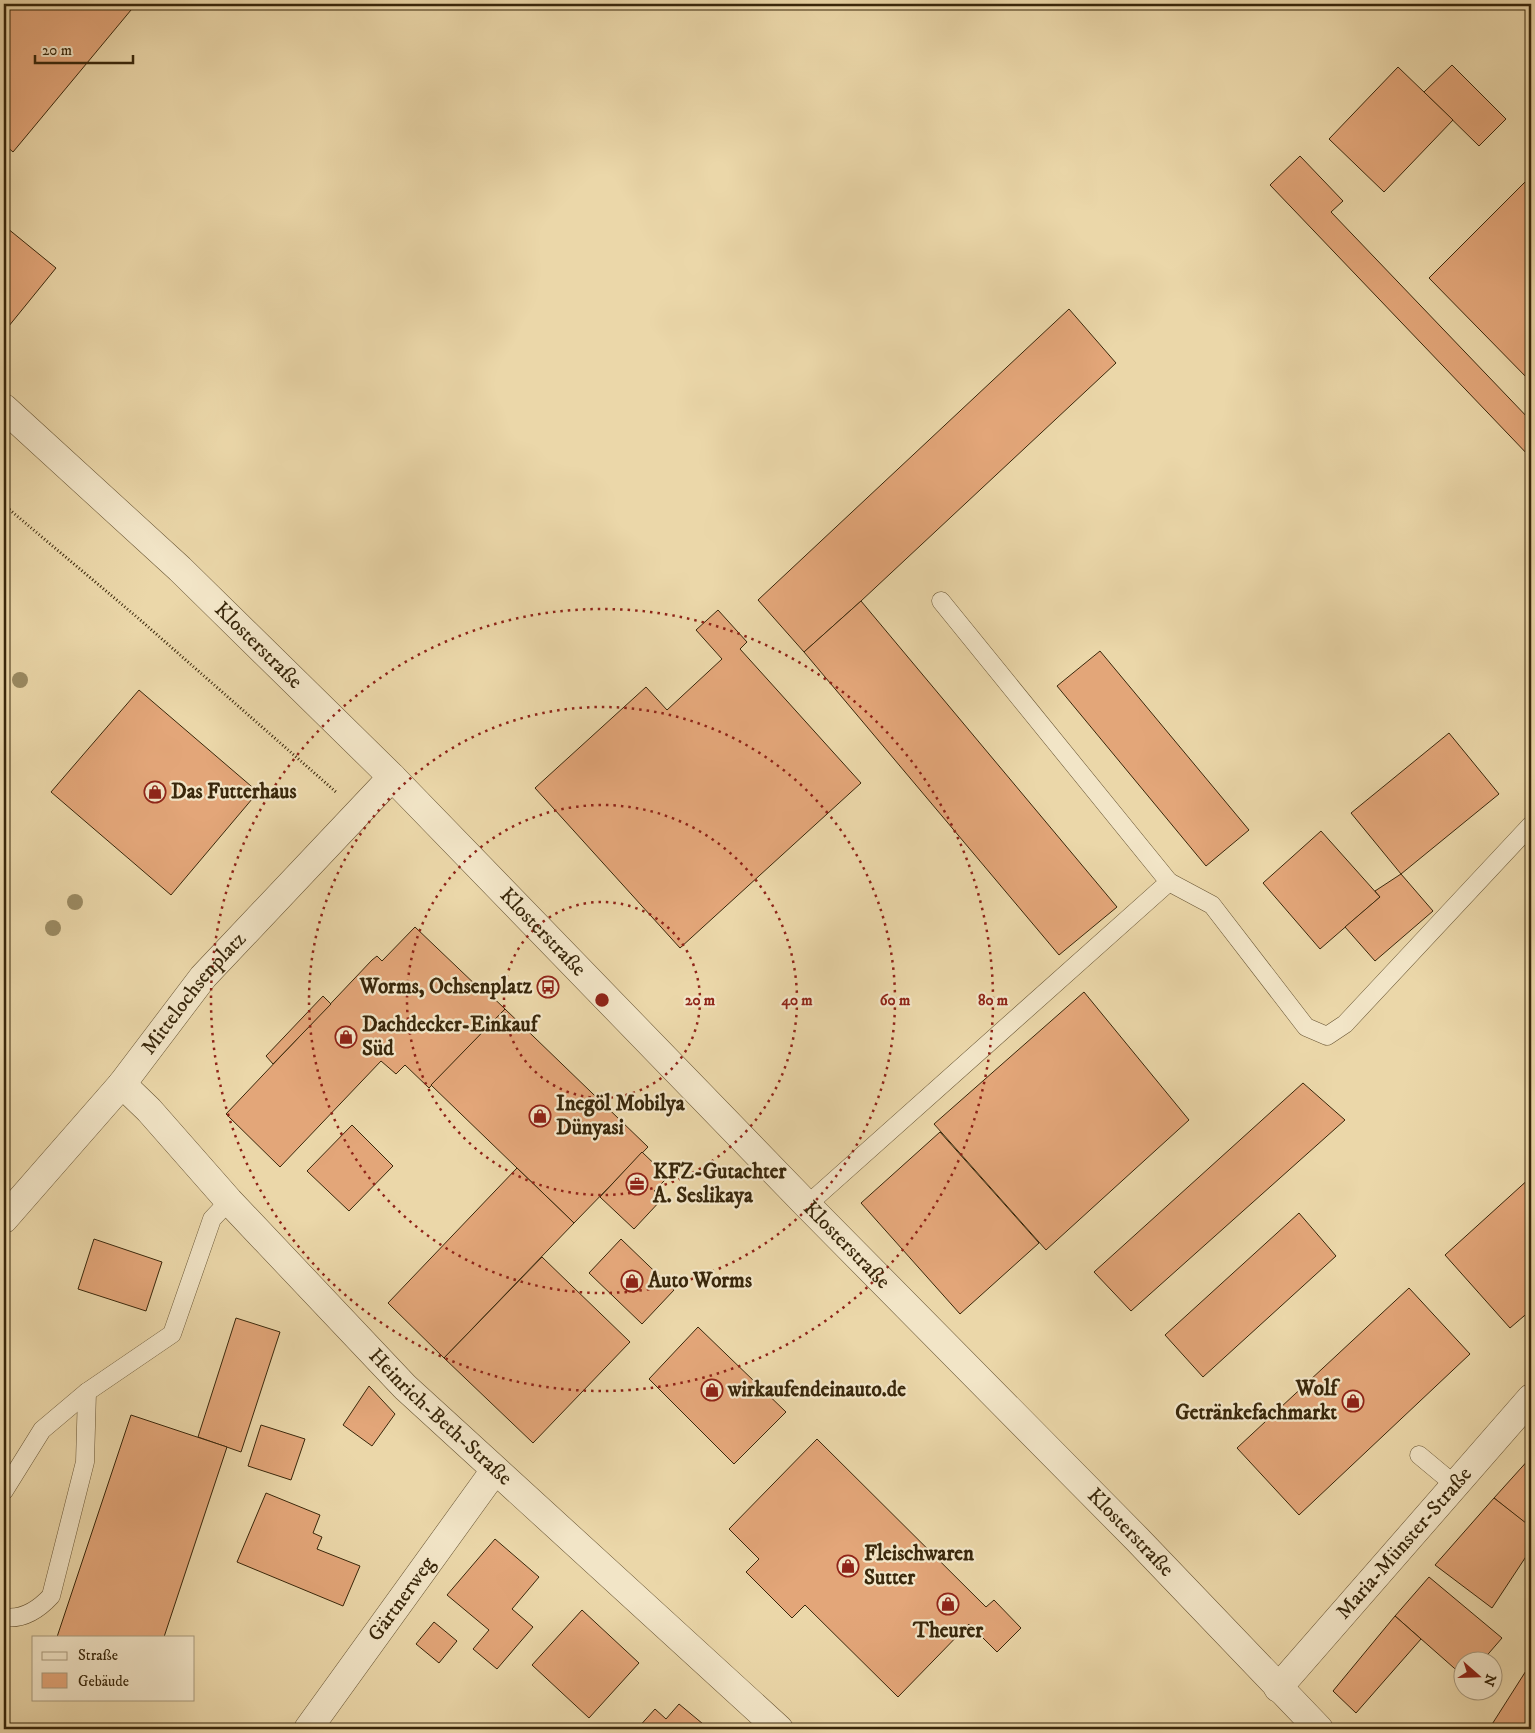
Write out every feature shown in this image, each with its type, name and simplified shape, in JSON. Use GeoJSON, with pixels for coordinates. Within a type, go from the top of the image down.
{"type":"FeatureCollection","features":[{"type":"Feature","properties":{"kind":"street","name":"Klosterstraße"},"geometry":{"type":"LineString","coordinates":[[4,408],[193,582],[392,776],[807,1204],[1137,1539],[1319,1729]]}},
{"type":"Feature","properties":{"kind":"street","name":"Mittelochsenplatz"},"geometry":{"type":"LineString","coordinates":[[4,1219],[122,1084],[203,977],[392,776]]}},
{"type":"Feature","properties":{"kind":"street","name":"Heinrich-Beth-Straße"},"geometry":{"type":"LineString","coordinates":[[122,1084],[149,1110],[229,1201],[405,1388],[779,1729]]}},
{"type":"Feature","properties":{"kind":"street","name":"Maria-Münster-Straße"},"geometry":{"type":"LineString","coordinates":[[1278,1688],[1531,1398]]}},
{"type":"Feature","properties":{"kind":"street","name":"Gärtnerweg"},"geometry":{"type":"LineString","coordinates":[[308,1729],[495,1470]]}},
{"type":"Feature","properties":{"kind":"lane"},"geometry":{"type":"LineString","coordinates":[[942,601],[1169,882],[1212,905],[1306,1027],[1327,1036],[1345,1024],[1531,825]]}},
{"type":"Feature","properties":{"kind":"lane"},"geometry":{"type":"LineString","coordinates":[[807,1204],[1169,882]]}},
{"type":"Feature","properties":{"kind":"lane"},"geometry":{"type":"LineString","coordinates":[[4,1491],[42,1430],[87,1392],[172,1334],[212,1219],[229,1201]]}},
{"type":"Feature","properties":{"kind":"lane"},"geometry":{"type":"LineString","coordinates":[[4,1617],[26,1615],[41,1607],[51,1596],[85,1462],[87,1392]]}},
{"type":"Feature","properties":{"kind":"lane"},"geometry":{"type":"LineString","coordinates":[[1419,1454],[1455,1484]]}},
{"type":"Feature","properties":{"kind":"path"},"geometry":{"type":"LineString","coordinates":[[4,505],[143,622],[359,812]]}},
{"type":"Feature","properties":{"kind":"building"},"geometry":{"type":"Polygon","coordinates":[[[4,4],[136,4],[13,152],[4,144],[4,4]]]}},
{"type":"Feature","properties":{"kind":"building"},"geometry":{"type":"Polygon","coordinates":[[[1452,65],[1506,119],[1479,146],[1424,92],[1452,65]]]}},
{"type":"Feature","properties":{"kind":"building"},"geometry":{"type":"Polygon","coordinates":[[[1398,67],[1453,120],[1384,192],[1329,139],[1398,67]]]}},
{"type":"Feature","properties":{"kind":"building"},"geometry":{"type":"Polygon","coordinates":[[[1300,156],[1343,201],[1331,212],[1531,421],[1531,458],[1270,185],[1300,156]]]}},
{"type":"Feature","properties":{"kind":"building"},"geometry":{"type":"Polygon","coordinates":[[[1531,176],[1531,382],[1429,278],[1531,176]]]}},
{"type":"Feature","properties":{"kind":"building"},"geometry":{"type":"Polygon","coordinates":[[[7,228],[56,268],[4,332],[4,231],[7,228]]]}},
{"type":"Feature","properties":{"kind":"building"},"geometry":{"type":"Polygon","coordinates":[[[1069,309],[1116,363],[804,652],[758,600],[1069,309]]]}},
{"type":"Feature","properties":{"kind":"building"},"geometry":{"type":"Polygon","coordinates":[[[861,601],[1117,907],[1059,955],[804,652],[861,601]]]}},
{"type":"Feature","properties":{"kind":"building"},"geometry":{"type":"Polygon","coordinates":[[[718,610],[747,642],[740,649],[861,783],[680,948],[535,788],[646,687],[667,710],[722,659],[696,630],[718,610]]]}},
{"type":"Feature","properties":{"kind":"building"},"geometry":{"type":"Polygon","coordinates":[[[1100,651],[1249,830],[1206,866],[1057,686],[1100,651]]]}},
{"type":"Feature","properties":{"kind":"building","name":"Das Futterhaus"},"geometry":{"type":"Polygon","coordinates":[[[139,690],[258,792],[171,895],[51,792],[139,690]]]}},
{"type":"Feature","properties":{"kind":"building"},"geometry":{"type":"Polygon","coordinates":[[[1449,733],[1499,794],[1401,874],[1351,813],[1449,733]]]}},
{"type":"Feature","properties":{"kind":"building"},"geometry":{"type":"Polygon","coordinates":[[[1321,831],[1380,897],[1320,949],[1263,883],[1321,831]]]}},
{"type":"Feature","properties":{"kind":"building"},"geometry":{"type":"Polygon","coordinates":[[[1401,874],[1433,911],[1375,961],[1345,927],[1380,897],[1375,891],[1401,874]]]}},
{"type":"Feature","properties":{"kind":"building"},"geometry":{"type":"Polygon","coordinates":[[[415,927],[480,989],[482,987],[505,1009],[429,1088],[405,1065],[396,1074],[381,1061],[280,1167],[226,1114],[372,960],[377,956],[382,961],[415,927]]]}},
{"type":"Feature","properties":{"kind":"building"},"geometry":{"type":"Polygon","coordinates":[[[1084,992],[1189,1120],[1046,1250],[934,1124],[1084,992]]]}},
{"type":"Feature","properties":{"kind":"building"},"geometry":{"type":"Polygon","coordinates":[[[323,996],[331,1004],[273,1064],[266,1056],[323,996]]]}},
{"type":"Feature","properties":{"kind":"building","name":"Inegöl Mobilya Dünyasi"},"geometry":{"type":"Polygon","coordinates":[[[505,1009],[648,1147],[574,1223],[431,1085],[505,1009]]]}},
{"type":"Feature","properties":{"kind":"building"},"geometry":{"type":"Polygon","coordinates":[[[1303,1083],[1345,1120],[1131,1311],[1094,1272],[1303,1083]]]}},
{"type":"Feature","properties":{"kind":"building"},"geometry":{"type":"Polygon","coordinates":[[[352,1125],[393,1166],[349,1211],[307,1171],[352,1125]]]}},
{"type":"Feature","properties":{"kind":"building"},"geometry":{"type":"Polygon","coordinates":[[[940,1132],[1039,1243],[960,1314],[861,1203],[940,1132]]]}},
{"type":"Feature","properties":{"kind":"building","name":"KFZ-Gutachter A. Seslikaya"},"geometry":{"type":"Polygon","coordinates":[[[642,1152],[668,1177],[654,1191],[662,1199],[634,1229],[600,1197],[642,1152]]]}},
{"type":"Feature","properties":{"kind":"building"},"geometry":{"type":"Polygon","coordinates":[[[517,1168],[574,1223],[444,1358],[388,1303],[517,1168]]]}},
{"type":"Feature","properties":{"kind":"building"},"geometry":{"type":"Polygon","coordinates":[[[1531,1177],[1531,1310],[1510,1328],[1445,1255],[1531,1177]]]}},
{"type":"Feature","properties":{"kind":"building"},"geometry":{"type":"Polygon","coordinates":[[[1299,1213],[1336,1256],[1203,1377],[1165,1335],[1299,1213]]]}},
{"type":"Feature","properties":{"kind":"building"},"geometry":{"type":"Polygon","coordinates":[[[94,1239],[162,1262],[146,1311],[78,1289],[94,1239]]]}},
{"type":"Feature","properties":{"kind":"building","name":"Auto Worms"},"geometry":{"type":"Polygon","coordinates":[[[621,1239],[674,1290],[642,1324],[589,1273],[621,1239]]]}},
{"type":"Feature","properties":{"kind":"building"},"geometry":{"type":"Polygon","coordinates":[[[542,1257],[630,1342],[533,1443],[444,1358],[542,1257]]]}},
{"type":"Feature","properties":{"kind":"building","name":"Wolf Getränkefachmarkt"},"geometry":{"type":"Polygon","coordinates":[[[1409,1288],[1470,1354],[1299,1515],[1237,1448],[1409,1288]]]}},
{"type":"Feature","properties":{"kind":"building"},"geometry":{"type":"Polygon","coordinates":[[[236,1318],[280,1332],[241,1452],[198,1437],[236,1318]]]}},
{"type":"Feature","properties":{"kind":"building","name":"wirkaufendeinauto.de"},"geometry":{"type":"Polygon","coordinates":[[[698,1327],[786,1412],[734,1464],[649,1379],[698,1327]]]}},
{"type":"Feature","properties":{"kind":"building"},"geometry":{"type":"Polygon","coordinates":[[[369,1386],[395,1414],[372,1446],[343,1425],[369,1386]]]}},
{"type":"Feature","properties":{"kind":"building"},"geometry":{"type":"Polygon","coordinates":[[[131,1415],[227,1447],[164,1636],[57,1636],[131,1415]]]}},
{"type":"Feature","properties":{"kind":"building"},"geometry":{"type":"Polygon","coordinates":[[[261,1425],[305,1439],[291,1480],[248,1466],[261,1425]]]}},
{"type":"Feature","properties":{"kind":"building","name":"Fleischwaren Sutter"},"geometry":{"type":"Polygon","coordinates":[[[817,1439],[986,1607],[994,1600],[1021,1628],[997,1652],[969,1624],[898,1697],[805,1605],[792,1618],[746,1572],[759,1559],[729,1529],[817,1439]]]}},
{"type":"Feature","properties":{"kind":"building"},"geometry":{"type":"Polygon","coordinates":[[[1531,1457],[1531,1515],[1525,1523],[1494,1498],[1531,1457]]]}},
{"type":"Feature","properties":{"kind":"building"},"geometry":{"type":"Polygon","coordinates":[[[266,1493],[320,1515],[313,1533],[322,1537],[317,1549],[360,1566],[343,1606],[237,1562],[266,1493]]]}},
{"type":"Feature","properties":{"kind":"building"},"geometry":{"type":"Polygon","coordinates":[[[1494,1498],[1531,1527],[1531,1549],[1492,1608],[1435,1565],[1494,1498]]]}},
{"type":"Feature","properties":{"kind":"building"},"geometry":{"type":"Polygon","coordinates":[[[495,1539],[539,1577],[512,1609],[533,1627],[497,1669],[473,1649],[489,1630],[447,1595],[495,1539]]]}},
{"type":"Feature","properties":{"kind":"building"},"geometry":{"type":"Polygon","coordinates":[[[1429,1577],[1502,1638],[1492,1650],[1452,1650],[1452,1666],[1395,1616],[1429,1577]]]}},
{"type":"Feature","properties":{"kind":"building"},"geometry":{"type":"Polygon","coordinates":[[[582,1610],[639,1663],[589,1718],[532,1665],[582,1610]]]}},
{"type":"Feature","properties":{"kind":"building"},"geometry":{"type":"Polygon","coordinates":[[[1395,1616],[1421,1639],[1356,1713],[1333,1691],[1395,1616]]]}},
{"type":"Feature","properties":{"kind":"building"},"geometry":{"type":"Polygon","coordinates":[[[434,1622],[457,1641],[439,1663],[416,1644],[434,1622]]]}},
{"type":"Feature","properties":{"kind":"building"},"geometry":{"type":"Polygon","coordinates":[[[1531,1663],[1531,1729],[1489,1729],[1531,1663]]]}},
{"type":"Feature","properties":{"kind":"building"},"geometry":{"type":"Polygon","coordinates":[[[679,1704],[709,1729],[637,1729],[655,1709],[666,1719],[679,1704]]]}},
{"type":"Feature","properties":{"kind":"place","name":"Das Futterhaus"},"geometry":{"type":"Point","coordinates":[155,792]}},
{"type":"Feature","properties":{"kind":"place","name":"Worms, Ochsenplatz"},"geometry":{"type":"Point","coordinates":[548,987]}},
{"type":"Feature","properties":{"kind":"place","name":"Dachdecker-Einkauf Süd"},"geometry":{"type":"Point","coordinates":[346,1037]}},
{"type":"Feature","properties":{"kind":"place","name":"Inegöl Mobilya Dünyasi"},"geometry":{"type":"Point","coordinates":[540,1116]}},
{"type":"Feature","properties":{"kind":"place","name":"KFZ-Gutachter A. Seslikaya"},"geometry":{"type":"Point","coordinates":[637,1184]}},
{"type":"Feature","properties":{"kind":"place","name":"Auto Worms"},"geometry":{"type":"Point","coordinates":[632,1281]}},
{"type":"Feature","properties":{"kind":"place","name":"wirkaufendeinauto.de"},"geometry":{"type":"Point","coordinates":[712,1390]}},
{"type":"Feature","properties":{"kind":"place","name":"Wolf Getränkefachmarkt"},"geometry":{"type":"Point","coordinates":[1353,1401]}},
{"type":"Feature","properties":{"kind":"place","name":"Fleischwaren Sutter"},"geometry":{"type":"Point","coordinates":[848,1566]}},
{"type":"Feature","properties":{"kind":"place","name":"Theurer"},"geometry":{"type":"Point","coordinates":[948,1604]}}]}
